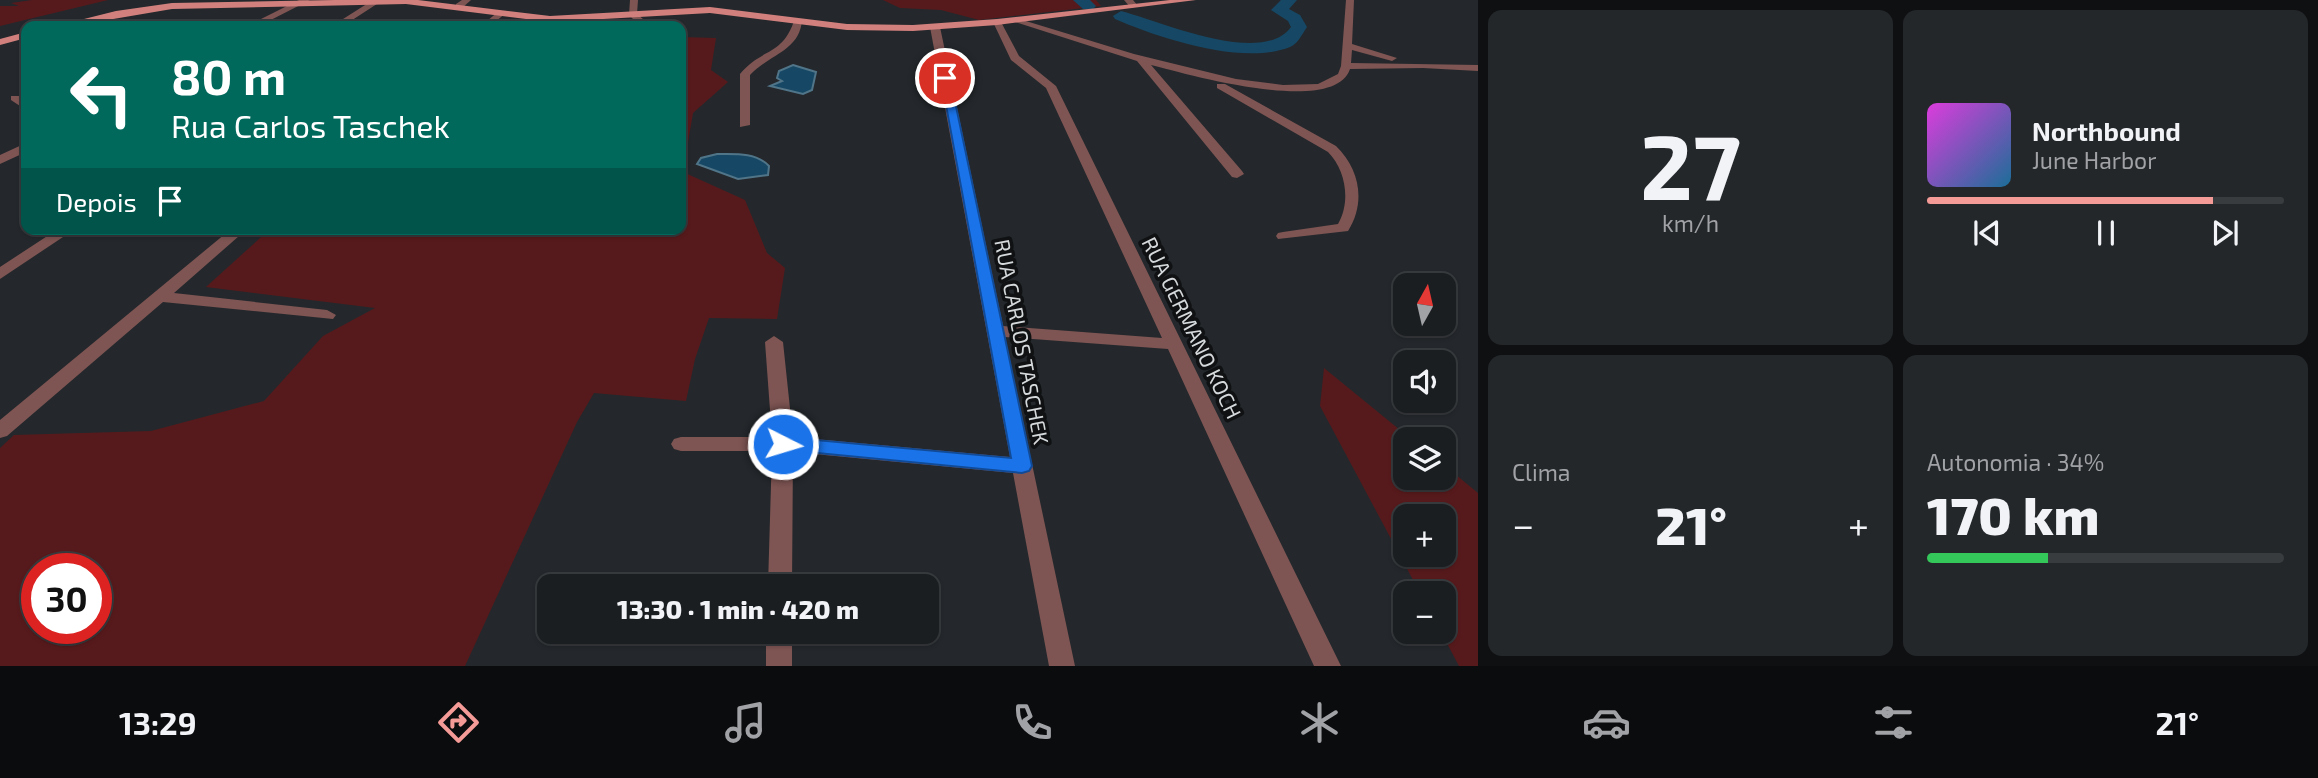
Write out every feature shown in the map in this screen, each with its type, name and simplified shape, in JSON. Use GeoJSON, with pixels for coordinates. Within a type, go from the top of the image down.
{"type":"FeatureCollection","features":[{"type":"Feature","properties":{"kind":"main road"},"geometry":{"type":"LineString","coordinates":[[88,21],[192,0]]}},
{"type":"Feature","properties":{"kind":"main road"},"geometry":{"type":"LineString","coordinates":[[180,3],[417,1],[463,3],[502,13],[572,19],[710,10],[867,28],[935,27],[1005,21],[1131,3],[1192,0]]}},
{"type":"Feature","properties":{"kind":"main road"},"geometry":{"type":"LineString","coordinates":[[0,41],[21,36]]}},
{"type":"Feature","properties":{"kind":"street"},"geometry":{"type":"LineString","coordinates":[[634,0],[633,15],[639,19],[638,21]]}},
{"type":"Feature","properties":{"kind":"street"},"geometry":{"type":"LineString","coordinates":[[1005,21],[1206,78],[1261,87],[1305,88],[1333,82],[1342,76],[1346,66],[1350,0]]}},
{"type":"Feature","properties":{"kind":"street"},"geometry":{"type":"LineString","coordinates":[[262,21],[302,2]]}},
{"type":"Feature","properties":{"kind":"street"},"geometry":{"type":"LineString","coordinates":[[345,21],[376,2]]}},
{"type":"Feature","properties":{"kind":"street"},"geometry":{"type":"LineString","coordinates":[[492,21],[502,13]]}},
{"type":"Feature","properties":{"kind":"street"},"geometry":{"type":"LineString","coordinates":[[744,124],[746,74],[754,64],[788,44],[796,33],[798,20]]}},
{"type":"Feature","properties":{"kind":"street","name":"RUA GERMANO KOCH"},"geometry":{"type":"LineString","coordinates":[[1005,21],[1016,58],[1051,86],[1328,666]]}},
{"type":"Feature","properties":{"kind":"street","name":"RUA CARLOS TASCHEK"},"geometry":{"type":"LineString","coordinates":[[935,27],[1062,666]]}},
{"type":"Feature","properties":{"kind":"street"},"geometry":{"type":"LineString","coordinates":[[1346,45],[1423,65]]}},
{"type":"Feature","properties":{"kind":"street"},"geometry":{"type":"LineString","coordinates":[[1140,58],[1237,174]]}},
{"type":"Feature","properties":{"kind":"street"},"geometry":{"type":"LineString","coordinates":[[1346,66],[1423,65],[1475,70]]}},
{"type":"Feature","properties":{"kind":"street"},"geometry":{"type":"LineString","coordinates":[[1206,78],[1321,142],[1345,161],[1352,214],[1343,228],[1283,236]]}},
{"type":"Feature","properties":{"kind":"street"},"geometry":{"type":"LineString","coordinates":[[15,98],[21,103]]}},
{"type":"Feature","properties":{"kind":"street"},"geometry":{"type":"LineString","coordinates":[[0,160],[21,150]]}},
{"type":"Feature","properties":{"kind":"street"},"geometry":{"type":"LineString","coordinates":[[0,274],[59,235]]}},
{"type":"Feature","properties":{"kind":"street"},"geometry":{"type":"LineString","coordinates":[[0,431],[233,235]]}},
{"type":"Feature","properties":{"kind":"street"},"geometry":{"type":"LineString","coordinates":[[160,297],[327,315]]}},
{"type":"Feature","properties":{"kind":"street"},"geometry":{"type":"LineString","coordinates":[[996,331],[1174,344]]}},
{"type":"Feature","properties":{"kind":"street"},"geometry":{"type":"LineString","coordinates":[[774,342],[783,444],[780,574]]}},
{"type":"Feature","properties":{"kind":"street"},"geometry":{"type":"LineString","coordinates":[[681,444],[783,444],[1022,466]]}},
{"type":"Feature","properties":{"kind":"street"},"geometry":{"type":"LineString","coordinates":[[779,644],[779,666]]}},
{"type":"Feature","properties":{"kind":"shaded area"},"geometry":{"type":"Polygon","coordinates":[[[32,0],[108,0],[0,26],[0,6],[19,6],[11,3],[32,0]]]}},
{"type":"Feature","properties":{"kind":"shaded area"},"geometry":{"type":"Polygon","coordinates":[[[883,0],[1096,0],[1101,6],[979,20],[941,10],[900,8],[883,0]]]}},
{"type":"Feature","properties":{"kind":"shaded area"},"geometry":{"type":"Polygon","coordinates":[[[686,37],[716,38],[711,70],[728,82],[693,113],[686,154],[686,37]]]}},
{"type":"Feature","properties":{"kind":"shaded area"},"geometry":{"type":"Polygon","coordinates":[[[686,173],[745,200],[767,253],[785,268],[777,319],[709,318],[695,359],[686,401],[594,393],[577,422],[465,666],[0,666],[0,448],[14,435],[151,431],[264,401],[323,336],[375,308],[206,287],[263,235],[686,235],[686,173]]]}},
{"type":"Feature","properties":{"kind":"shaded area"},"geometry":{"type":"Polygon","coordinates":[[[1324,368],[1396,427],[1393,427],[1393,490],[1456,490],[1456,475],[1478,493],[1478,666],[1459,666],[1447,644],[1456,644],[1456,581],[1414,581],[1406,567],[1456,567],[1456,504],[1393,504],[1393,543],[1320,406],[1324,368]]]}},
{"type":"Feature","properties":{"kind":"water"},"geometry":{"type":"Polygon","coordinates":[[[793,65],[816,72],[812,90],[803,94],[770,86],[782,81],[777,78],[779,71],[793,65]]]}},
{"type":"Feature","properties":{"kind":"water"},"geometry":{"type":"Polygon","coordinates":[[[717,154],[758,158],[769,166],[768,175],[738,179],[697,164],[701,158],[717,154]]]}},
{"type":"Feature","properties":{"kind":"waterway"},"geometry":{"type":"LineString","coordinates":[[1080,0],[1088,6]]}},
{"type":"Feature","properties":{"kind":"waterway"},"geometry":{"type":"LineString","coordinates":[[1121,16],[1155,29],[1203,41],[1250,48],[1270,47],[1287,42],[1299,27],[1294,18],[1279,10],[1290,0]]}},
{"type":"Feature","properties":{"kind":"route"},"geometry":{"type":"LineString","coordinates":[[783,444],[1022,466],[945,78]]}}]}
